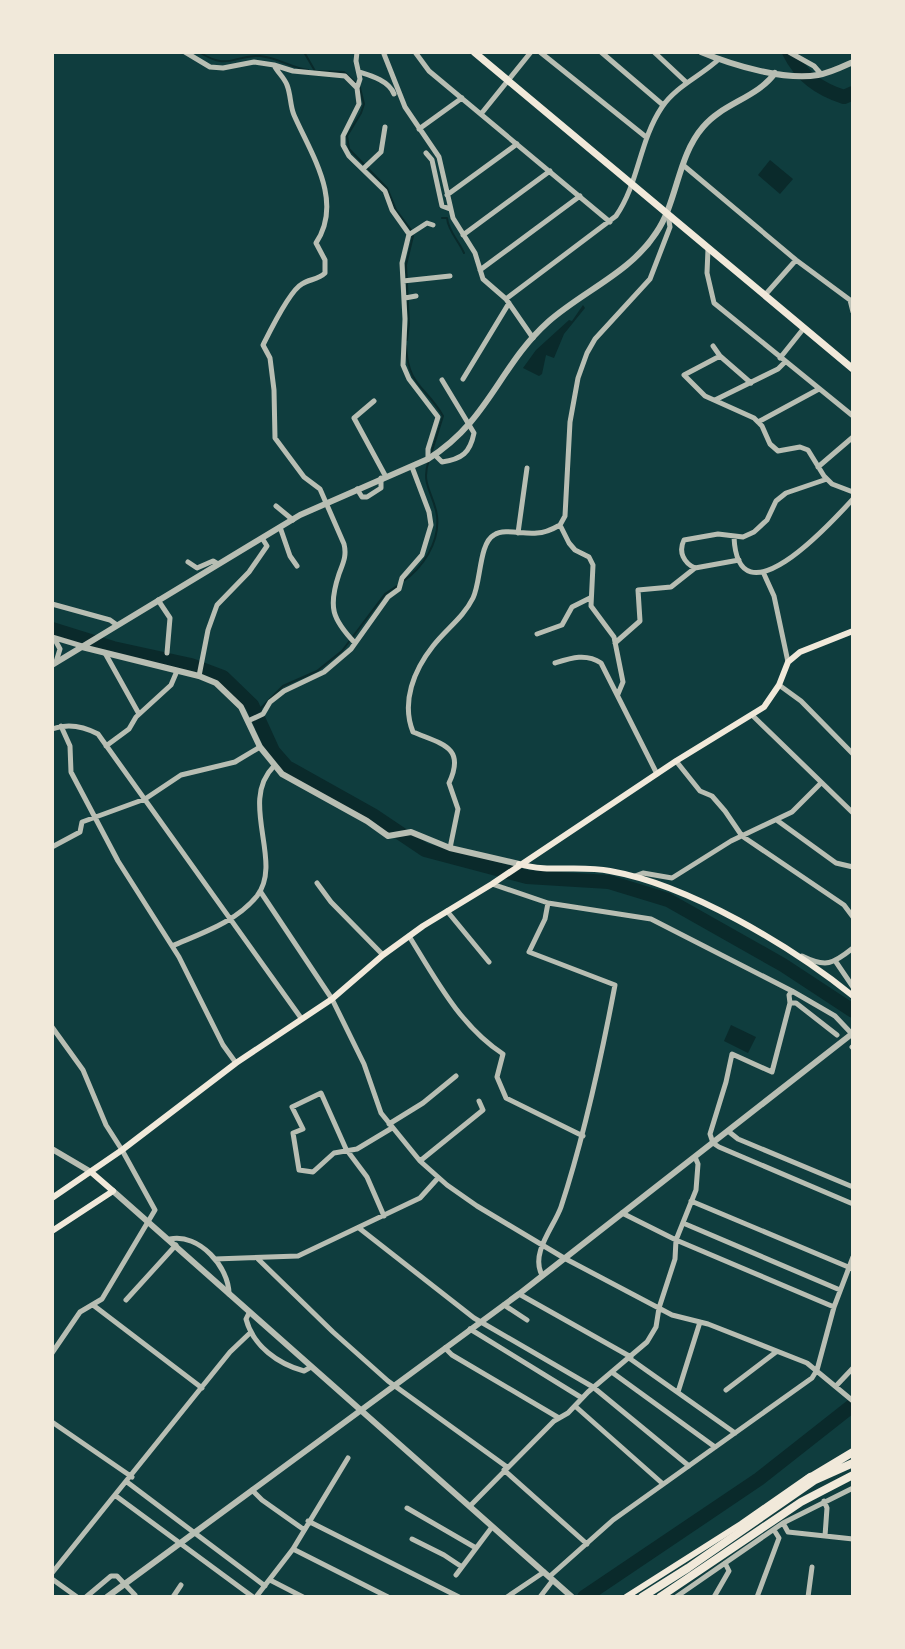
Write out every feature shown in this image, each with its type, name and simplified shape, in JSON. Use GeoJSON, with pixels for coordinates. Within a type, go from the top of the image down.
{"type":"FeatureCollection","features":[{"type":"Feature","properties":{"kind":"highway"},"geometry":{"type":"LineString","coordinates":[[774,1508],[812,1475],[853,1454]]}},
{"type":"Feature","properties":{"kind":"highway"},"geometry":{"type":"LineString","coordinates":[[642,1597],[815,1480],[853,1463]]}},
{"type":"Feature","properties":{"kind":"highway"},"geometry":{"type":"LineString","coordinates":[[660,1597],[853,1478]]}},
{"type":"Feature","properties":{"kind":"highway"},"geometry":{"type":"LineString","coordinates":[[634,1597],[715,1550]]}},
{"type":"Feature","properties":{"kind":"main road"},"geometry":{"type":"LineString","coordinates":[[474,52],[853,369]]}},
{"type":"Feature","properties":{"kind":"main road"},"geometry":{"type":"LineString","coordinates":[[52,1198],[122,1150],[236,1063],[332,999],[409,936],[764,707],[779,685],[788,662],[800,652],[853,631]]}},
{"type":"Feature","properties":{"kind":"main road"},"geometry":{"type":"LineString","coordinates":[[519,864],[532,868],[606,870],[635,876],[689,897],[786,949],[853,996]]}},
{"type":"Feature","properties":{"kind":"main road"},"geometry":{"type":"LineString","coordinates":[[52,1231],[113,1191],[91,1172]]}},
{"type":"Feature","properties":{"kind":"main road"},"geometry":{"type":"LineString","coordinates":[[626,1597],[741,1524],[815,1472],[853,1454]]}},
{"type":"Feature","properties":{"kind":"street"},"geometry":{"type":"LineString","coordinates":[[185,52],[210,67],[223,68],[246,62],[274,65],[293,71],[345,76],[357,88]]}},
{"type":"Feature","properties":{"kind":"street"},"geometry":{"type":"LineString","coordinates":[[357,52],[360,79],[357,88],[358,110],[343,136],[343,145],[349,156],[365,167],[385,191],[392,210],[410,234]]}},
{"type":"Feature","properties":{"kind":"street"},"geometry":{"type":"LineString","coordinates":[[386,52],[384,54],[405,107],[439,157],[450,209],[475,253],[486,282],[507,301],[533,338]]}},
{"type":"Feature","properties":{"kind":"street"},"geometry":{"type":"LineString","coordinates":[[415,52],[429,71],[610,222]]}},
{"type":"Feature","properties":{"kind":"street"},"geometry":{"type":"LineString","coordinates":[[481,114],[531,52]]}},
{"type":"Feature","properties":{"kind":"street"},"geometry":{"type":"LineString","coordinates":[[540,52],[646,137]]}},
{"type":"Feature","properties":{"kind":"street"},"geometry":{"type":"LineString","coordinates":[[601,52],[663,105]]}},
{"type":"Feature","properties":{"kind":"street"},"geometry":{"type":"LineString","coordinates":[[654,52],[686,82]]}},
{"type":"Feature","properties":{"kind":"street"},"geometry":{"type":"LineString","coordinates":[[701,52],[775,73],[802,76],[821,74],[853,62]]}},
{"type":"Feature","properties":{"kind":"street"},"geometry":{"type":"LineString","coordinates":[[789,52],[814,66],[821,74]]}},
{"type":"Feature","properties":{"kind":"street"},"geometry":{"type":"LineString","coordinates":[[463,379],[507,301],[610,222],[628,199],[646,137],[663,105],[686,82],[719,59]]}},
{"type":"Feature","properties":{"kind":"street"},"geometry":{"type":"LineString","coordinates":[[274,65],[288,88],[293,113],[310,145],[325,187],[326,219],[316,243],[326,267],[325,273],[293,290],[263,345],[270,358],[275,438],[304,477],[320,489],[326,502],[346,554],[337,580],[334,615],[338,625],[355,643]]}},
{"type":"Feature","properties":{"kind":"street"},"geometry":{"type":"LineString","coordinates":[[358,71],[375,77],[392,88],[394,94]]}},
{"type":"Feature","properties":{"kind":"street"},"geometry":{"type":"LineString","coordinates":[[54,664],[280,527],[326,502],[432,457],[471,425],[533,338],[548,322],[642,252],[667,214],[693,140],[715,115],[758,91],[775,73]]}},
{"type":"Feature","properties":{"kind":"street"},"geometry":{"type":"LineString","coordinates":[[419,129],[462,98]]}},
{"type":"Feature","properties":{"kind":"street"},"geometry":{"type":"LineString","coordinates":[[365,167],[381,152],[385,127]]}},
{"type":"Feature","properties":{"kind":"street"},"geometry":{"type":"LineString","coordinates":[[447,195],[517,144]]}},
{"type":"Feature","properties":{"kind":"street"},"geometry":{"type":"LineString","coordinates":[[426,153],[432,160],[442,206],[450,209]]}},
{"type":"Feature","properties":{"kind":"street"},"geometry":{"type":"LineString","coordinates":[[683,165],[796,260],[852,300],[853,312]]}},
{"type":"Feature","properties":{"kind":"street"},"geometry":{"type":"LineString","coordinates":[[463,235],[550,171]]}},
{"type":"Feature","properties":{"kind":"street"},"geometry":{"type":"LineString","coordinates":[[480,270],[580,196]]}},
{"type":"Feature","properties":{"kind":"street"},"geometry":{"type":"LineString","coordinates":[[450,848],[458,809],[449,783],[456,770],[455,758],[444,745],[413,732],[409,692],[415,673],[434,644],[453,626],[473,599],[485,545],[492,535],[501,532],[538,533],[560,525],[565,516],[570,422],[578,378],[595,339],[650,279],[670,228],[667,214]]}},
{"type":"Feature","properties":{"kind":"street"},"geometry":{"type":"LineString","coordinates":[[433,225],[427,223],[410,234],[402,263],[410,297],[403,365],[409,379],[438,417],[428,449],[432,457],[442,462],[466,454],[474,433],[442,380]]}},
{"type":"Feature","properties":{"kind":"street"},"geometry":{"type":"LineString","coordinates":[[708,249],[707,273],[714,303],[853,416]]}},
{"type":"Feature","properties":{"kind":"street"},"geometry":{"type":"LineString","coordinates":[[765,295],[796,260]]}},
{"type":"Feature","properties":{"kind":"street"},"geometry":{"type":"LineString","coordinates":[[406,281],[450,276]]}},
{"type":"Feature","properties":{"kind":"street"},"geometry":{"type":"LineString","coordinates":[[714,401],[778,369],[804,328]]}},
{"type":"Feature","properties":{"kind":"street"},"geometry":{"type":"LineString","coordinates":[[713,346],[751,383]]}},
{"type":"Feature","properties":{"kind":"street"},"geometry":{"type":"LineString","coordinates":[[720,356],[684,375],[705,396],[758,422],[770,444],[778,451],[800,447],[808,450],[832,484],[853,492]]}},
{"type":"Feature","properties":{"kind":"street"},"geometry":{"type":"LineString","coordinates":[[758,422],[819,389]]}},
{"type":"Feature","properties":{"kind":"street"},"geometry":{"type":"LineString","coordinates":[[357,489],[362,497],[367,497],[381,488],[384,478],[354,418],[374,401]]}},
{"type":"Feature","properties":{"kind":"street"},"geometry":{"type":"LineString","coordinates":[[818,467],[853,437]]}},
{"type":"Feature","properties":{"kind":"street"},"geometry":{"type":"LineString","coordinates":[[250,720],[263,714],[270,702],[284,691],[324,672],[355,643],[422,555],[431,525],[412,467]]}},
{"type":"Feature","properties":{"kind":"street"},"geometry":{"type":"LineString","coordinates":[[518,533],[527,468]]}},
{"type":"Feature","properties":{"kind":"street"},"geometry":{"type":"LineString","coordinates":[[695,568],[682,556],[684,540],[718,534],[734,537],[754,532],[767,520],[776,501],[786,493],[827,479]]}},
{"type":"Feature","properties":{"kind":"street"},"geometry":{"type":"LineString","coordinates":[[734,537],[739,560],[754,574],[764,574],[796,554],[853,499]]}},
{"type":"Feature","properties":{"kind":"street"},"geometry":{"type":"LineString","coordinates":[[276,506],[293,520]]}},
{"type":"Feature","properties":{"kind":"street"},"geometry":{"type":"LineString","coordinates":[[560,525],[569,543],[589,557],[593,565],[591,606],[600,615],[615,643],[623,682],[618,694]]}},
{"type":"Feature","properties":{"kind":"street"},"geometry":{"type":"LineString","coordinates":[[280,527],[290,556],[297,566]]}},
{"type":"Feature","properties":{"kind":"street"},"geometry":{"type":"LineString","coordinates":[[199,676],[208,630],[217,605],[249,572],[267,546],[262,538]]}},
{"type":"Feature","properties":{"kind":"street"},"geometry":{"type":"LineString","coordinates":[[615,643],[640,621],[638,590],[671,587],[695,568],[739,560]]}},
{"type":"Feature","properties":{"kind":"street"},"geometry":{"type":"LineString","coordinates":[[188,562],[197,568],[213,561],[218,564]]}},
{"type":"Feature","properties":{"kind":"street"},"geometry":{"type":"LineString","coordinates":[[764,574],[774,596],[788,662]]}},
{"type":"Feature","properties":{"kind":"street"},"geometry":{"type":"LineString","coordinates":[[537,634],[562,625],[572,607],[590,597]]}},
{"type":"Feature","properties":{"kind":"street"},"geometry":{"type":"LineString","coordinates":[[158,600],[170,618],[167,653]]}},
{"type":"Feature","properties":{"kind":"street"},"geometry":{"type":"LineString","coordinates":[[52,604],[110,620],[117,625]]}},
{"type":"Feature","properties":{"kind":"street"},"geometry":{"type":"LineString","coordinates":[[52,637],[216,683],[230,694],[250,720],[260,747],[282,774],[388,836],[411,832],[450,848],[519,864]]}},
{"type":"Feature","properties":{"kind":"street"},"geometry":{"type":"LineString","coordinates":[[52,637],[60,649],[54,664]]}},
{"type":"Feature","properties":{"kind":"street"},"geometry":{"type":"LineString","coordinates":[[105,653],[139,714]]}},
{"type":"Feature","properties":{"kind":"street"},"geometry":{"type":"LineString","coordinates":[[555,663],[573,658],[593,658],[607,671],[657,774]]}},
{"type":"Feature","properties":{"kind":"street"},"geometry":{"type":"LineString","coordinates":[[106,746],[129,729],[139,714],[171,685],[177,671]]}},
{"type":"Feature","properties":{"kind":"street"},"geometry":{"type":"LineString","coordinates":[[779,685],[801,701],[853,754]]}},
{"type":"Feature","properties":{"kind":"street"},"geometry":{"type":"LineString","coordinates":[[752,715],[853,813]]}},
{"type":"Feature","properties":{"kind":"street"},"geometry":{"type":"LineString","coordinates":[[61,726],[70,746],[71,772],[118,861],[172,946],[223,1045],[236,1063]]}},
{"type":"Feature","properties":{"kind":"street"},"geometry":{"type":"LineString","coordinates":[[52,729],[61,726],[86,727],[98,734],[301,1018]]}},
{"type":"Feature","properties":{"kind":"street"},"geometry":{"type":"LineString","coordinates":[[52,847],[80,832],[82,822],[145,799],[181,775],[235,762],[260,747]]}},
{"type":"Feature","properties":{"kind":"street"},"geometry":{"type":"LineString","coordinates":[[676,761],[700,791],[712,796],[742,836],[844,905],[853,917]]}},
{"type":"Feature","properties":{"kind":"street"},"geometry":{"type":"LineString","coordinates":[[172,946],[231,919],[260,891],[265,879],[265,859],[260,806],[266,774],[274,766]]}},
{"type":"Feature","properties":{"kind":"street"},"geometry":{"type":"LineString","coordinates":[[635,876],[643,873],[672,878],[742,836],[778,821],[792,812],[820,784]]}},
{"type":"Feature","properties":{"kind":"street"},"geometry":{"type":"LineString","coordinates":[[778,821],[836,863],[853,867]]}},
{"type":"Feature","properties":{"kind":"street"},"geometry":{"type":"LineString","coordinates":[[317,883],[343,915],[383,955]]}},
{"type":"Feature","properties":{"kind":"street"},"geometry":{"type":"LineString","coordinates":[[107,1597],[519,1294],[851,1035],[835,1016],[792,991],[651,919],[548,903],[492,884]]}},
{"type":"Feature","properties":{"kind":"street"},"geometry":{"type":"LineString","coordinates":[[260,891],[332,999],[364,1064],[377,1104],[390,1126],[438,1178],[477,1206],[564,1258],[659,1308],[777,1351],[817,1370],[853,1401]]}},
{"type":"Feature","properties":{"kind":"street"},"geometry":{"type":"LineString","coordinates":[[542,1275],[538,1265],[542,1245],[559,1212],[583,1136],[615,985],[529,952],[545,919],[548,903]]}},
{"type":"Feature","properties":{"kind":"street"},"geometry":{"type":"LineString","coordinates":[[447,911],[489,962]]}},
{"type":"Feature","properties":{"kind":"street"},"geometry":{"type":"LineString","coordinates":[[409,936],[452,1004],[476,1032],[503,1054],[497,1077],[506,1098],[583,1136]]}},
{"type":"Feature","properties":{"kind":"street"},"geometry":{"type":"LineString","coordinates":[[786,949],[816,963],[836,962],[853,948]]}},
{"type":"Feature","properties":{"kind":"street"},"geometry":{"type":"LineString","coordinates":[[836,962],[853,987]]}},
{"type":"Feature","properties":{"kind":"street"},"geometry":{"type":"LineString","coordinates":[[792,991],[772,1072],[732,1054],[710,1134],[713,1143],[853,1204]]}},
{"type":"Feature","properties":{"kind":"street"},"geometry":{"type":"LineString","coordinates":[[790,1003],[796,1003],[837,1035]]}},
{"type":"Feature","properties":{"kind":"street"},"geometry":{"type":"LineString","coordinates":[[52,1027],[83,1070],[106,1125],[155,1210],[102,1299],[80,1312],[52,1353]]}},
{"type":"Feature","properties":{"kind":"street"},"geometry":{"type":"LineString","coordinates":[[384,1216],[367,1177],[346,1149],[321,1093],[292,1107],[303,1129],[293,1133],[299,1170],[313,1172],[334,1153],[346,1149],[357,1149],[456,1076]]}},
{"type":"Feature","properties":{"kind":"street"},"geometry":{"type":"LineString","coordinates":[[420,1161],[483,1110],[479,1101]]}},
{"type":"Feature","properties":{"kind":"street"},"geometry":{"type":"LineString","coordinates":[[728,1131],[738,1139],[853,1187]]}},
{"type":"Feature","properties":{"kind":"street"},"geometry":{"type":"LineString","coordinates":[[52,1149],[91,1172]]}},
{"type":"Feature","properties":{"kind":"street"},"geometry":{"type":"LineString","coordinates":[[470,1506],[559,1418],[647,1342],[656,1327],[675,1259],[676,1240],[696,1190],[698,1164],[695,1157]]}},
{"type":"Feature","properties":{"kind":"street"},"geometry":{"type":"LineString","coordinates":[[215,1259],[298,1256],[420,1198],[438,1178]]}},
{"type":"Feature","properties":{"kind":"street"},"geometry":{"type":"LineString","coordinates":[[113,1191],[572,1597]]}},
{"type":"Feature","properties":{"kind":"street"},"geometry":{"type":"LineString","coordinates":[[691,1201],[851,1268]]}},
{"type":"Feature","properties":{"kind":"street"},"geometry":{"type":"LineString","coordinates":[[622,1213],[676,1240],[834,1307]]}},
{"type":"Feature","properties":{"kind":"street"},"geometry":{"type":"LineString","coordinates":[[683,1223],[840,1290]]}},
{"type":"Feature","properties":{"kind":"street"},"geometry":{"type":"LineString","coordinates":[[359,1228],[481,1322],[593,1387],[689,1466]]}},
{"type":"Feature","properties":{"kind":"street"},"geometry":{"type":"LineString","coordinates":[[170,1239],[186,1239],[215,1259],[227,1282],[229,1294]]}},
{"type":"Feature","properties":{"kind":"street"},"geometry":{"type":"LineString","coordinates":[[126,1300],[176,1245]]}},
{"type":"Feature","properties":{"kind":"street"},"geometry":{"type":"LineString","coordinates":[[507,1597],[549,1576],[613,1520],[812,1378],[853,1257]]}},
{"type":"Feature","properties":{"kind":"street"},"geometry":{"type":"LineString","coordinates":[[257,1258],[333,1332],[395,1385],[505,1469],[587,1544]]}},
{"type":"Feature","properties":{"kind":"street"},"geometry":{"type":"LineString","coordinates":[[519,1294],[630,1358],[735,1433]]}},
{"type":"Feature","properties":{"kind":"street"},"geometry":{"type":"LineString","coordinates":[[93,1305],[202,1388]]}},
{"type":"Feature","properties":{"kind":"street"},"geometry":{"type":"LineString","coordinates":[[504,1305],[527,1320]]}},
{"type":"Feature","properties":{"kind":"street"},"geometry":{"type":"LineString","coordinates":[[249,1313],[246,1319],[251,1332],[275,1359],[304,1371],[311,1367]]}},
{"type":"Feature","properties":{"kind":"street"},"geometry":{"type":"LineString","coordinates":[[678,1392],[700,1322]]}},
{"type":"Feature","properties":{"kind":"street"},"geometry":{"type":"LineString","coordinates":[[470,1329],[582,1398]]}},
{"type":"Feature","properties":{"kind":"street"},"geometry":{"type":"LineString","coordinates":[[77,1597],[52,1576],[230,1352],[251,1332]]}},
{"type":"Feature","properties":{"kind":"street"},"geometry":{"type":"LineString","coordinates":[[445,1348],[559,1418]]}},
{"type":"Feature","properties":{"kind":"street"},"geometry":{"type":"LineString","coordinates":[[726,1390],[777,1351]]}},
{"type":"Feature","properties":{"kind":"street"},"geometry":{"type":"LineString","coordinates":[[837,1388],[853,1368]]}},
{"type":"Feature","properties":{"kind":"street"},"geometry":{"type":"LineString","coordinates":[[613,1373],[715,1447]]}},
{"type":"Feature","properties":{"kind":"street"},"geometry":{"type":"LineString","coordinates":[[575,1406],[663,1484]]}},
{"type":"Feature","properties":{"kind":"street"},"geometry":{"type":"LineString","coordinates":[[52,1422],[265,1586]]}},
{"type":"Feature","properties":{"kind":"street"},"geometry":{"type":"LineString","coordinates":[[116,1496],[255,1597],[293,1549],[348,1458]]}},
{"type":"Feature","properties":{"kind":"street"},"geometry":{"type":"LineString","coordinates":[[676,1597],[774,1530],[781,1520],[853,1488]]}},
{"type":"Feature","properties":{"kind":"street"},"geometry":{"type":"LineString","coordinates":[[252,1490],[303,1529]]}},
{"type":"Feature","properties":{"kind":"street"},"geometry":{"type":"LineString","coordinates":[[824,1501],[827,1508],[825,1536]]}},
{"type":"Feature","properties":{"kind":"street"},"geometry":{"type":"LineString","coordinates":[[407,1508],[476,1548]]}},
{"type":"Feature","properties":{"kind":"street"},"geometry":{"type":"LineString","coordinates":[[781,1520],[788,1532],[853,1539]]}},
{"type":"Feature","properties":{"kind":"street"},"geometry":{"type":"LineString","coordinates":[[308,1521],[459,1597]]}},
{"type":"Feature","properties":{"kind":"street"},"geometry":{"type":"LineString","coordinates":[[456,1575],[492,1527]]}},
{"type":"Feature","properties":{"kind":"street"},"geometry":{"type":"LineString","coordinates":[[757,1597],[779,1538],[774,1530]]}},
{"type":"Feature","properties":{"kind":"street"},"geometry":{"type":"LineString","coordinates":[[412,1539],[462,1567]]}},
{"type":"Feature","properties":{"kind":"street"},"geometry":{"type":"LineString","coordinates":[[293,1549],[388,1597]]}},
{"type":"Feature","properties":{"kind":"street"},"geometry":{"type":"LineString","coordinates":[[714,1597],[729,1571],[725,1563]]}},
{"type":"Feature","properties":{"kind":"street"},"geometry":{"type":"LineString","coordinates":[[808,1597],[812,1567]]}},
{"type":"Feature","properties":{"kind":"street"},"geometry":{"type":"LineString","coordinates":[[86,1597],[111,1576],[121,1578],[135,1595],[133,1597]]}},
{"type":"Feature","properties":{"kind":"street"},"geometry":{"type":"LineString","coordinates":[[540,1597],[549,1576]]}},
{"type":"Feature","properties":{"kind":"street"},"geometry":{"type":"LineString","coordinates":[[270,1580],[303,1597]]}},
{"type":"Feature","properties":{"kind":"street"},"geometry":{"type":"LineString","coordinates":[[173,1597],[181,1585]]}},
{"type":"Feature","properties":{"kind":"water"},"geometry":{"type":"Polygon","coordinates":[[[770,160],[793,179],[780,194],[758,175],[770,160]]]}},
{"type":"Feature","properties":{"kind":"water"},"geometry":{"type":"Polygon","coordinates":[[[583,305],[585,308],[564,334],[554,358],[546,355],[542,374],[539,376],[523,368],[536,350],[569,320],[572,321],[583,305]]]}},
{"type":"Feature","properties":{"kind":"water"},"geometry":{"type":"Polygon","coordinates":[[[731,1025],[756,1037],[748,1053],[724,1041],[731,1025]]]}},
{"type":"Feature","properties":{"kind":"waterway"},"geometry":{"type":"LineString","coordinates":[[199,52],[224,61],[260,56],[308,70]]}},
{"type":"Feature","properties":{"kind":"waterway"},"geometry":{"type":"LineString","coordinates":[[304,52],[315,71]]}},
{"type":"Feature","properties":{"kind":"waterway"},"geometry":{"type":"LineString","coordinates":[[789,52],[805,75],[819,86],[844,97],[853,93]]}},
{"type":"Feature","properties":{"kind":"waterway"},"geometry":{"type":"LineString","coordinates":[[315,71],[344,72],[356,83]]}},
{"type":"Feature","properties":{"kind":"waterway"},"geometry":{"type":"LineString","coordinates":[[360,88],[364,104],[347,136],[349,149],[387,188],[396,210],[411,230]]}},
{"type":"Feature","properties":{"kind":"waterway"},"geometry":{"type":"LineString","coordinates":[[442,218],[447,218],[464,253]]}},
{"type":"Feature","properties":{"kind":"waterway"},"geometry":{"type":"LineString","coordinates":[[407,340],[406,265],[413,236]]}},
{"type":"Feature","properties":{"kind":"waterway"},"geometry":{"type":"LineString","coordinates":[[406,346],[407,360],[414,378],[443,416],[431,454]]}},
{"type":"Feature","properties":{"kind":"waterway"},"geometry":{"type":"LineString","coordinates":[[402,582],[423,562],[436,535],[437,516],[426,476],[429,460]]}},
{"type":"Feature","properties":{"kind":"waterway"},"geometry":{"type":"LineString","coordinates":[[256,713],[283,686],[317,671],[342,651],[385,594],[397,586]]}},
{"type":"Feature","properties":{"kind":"waterway"},"geometry":{"type":"LineString","coordinates":[[52,629],[113,648],[191,665],[223,677],[252,705],[273,751],[287,767],[373,815],[425,850],[527,877],[609,882],[668,900],[783,965],[853,1011]]}},
{"type":"Feature","properties":{"kind":"waterway"},"geometry":{"type":"LineString","coordinates":[[584,1597],[759,1479],[853,1405]]}}]}
